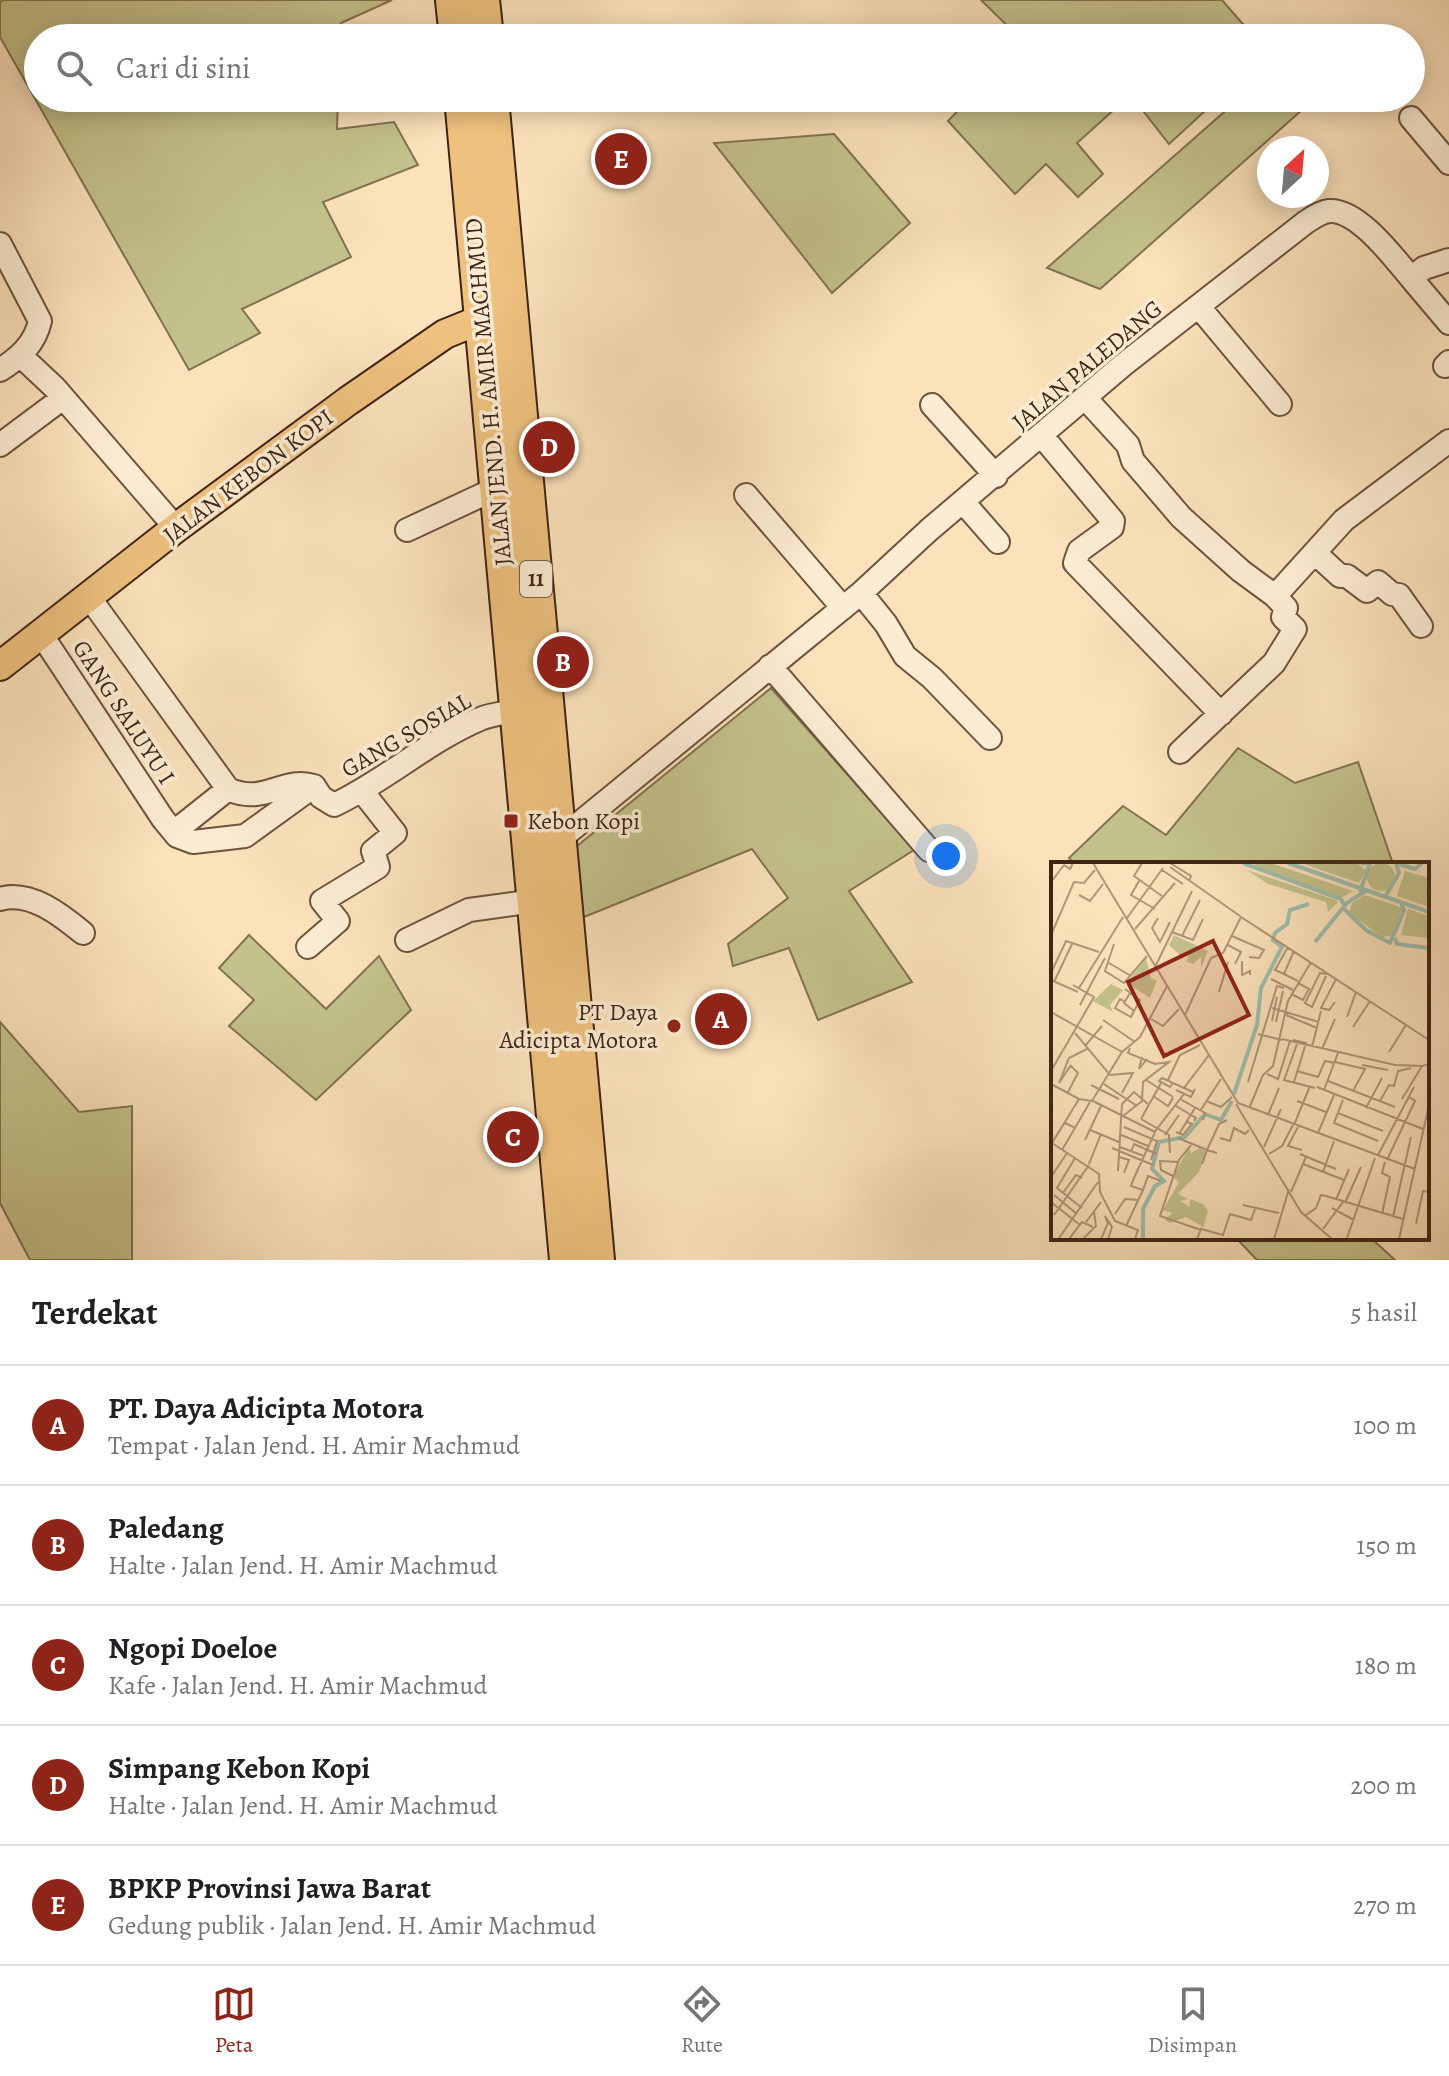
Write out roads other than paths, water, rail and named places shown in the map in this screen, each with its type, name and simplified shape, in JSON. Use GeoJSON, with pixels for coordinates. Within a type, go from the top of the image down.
{"type":"FeatureCollection","features":[{"type":"Feature","properties":{"kind":"highway"},"geometry":{"type":"LineString","coordinates":[[452,0],[455,24]]}},
{"type":"Feature","properties":{"kind":"highway"},"geometry":{"type":"LineString","coordinates":[[483,0],[486,24]]}},
{"type":"Feature","properties":{"kind":"highway","name":"JALAN JEND. H. AMIR MACHMUD"},"geometry":{"type":"LineString","coordinates":[[463,112],[497,319],[560,839],[598,1260]]}},
{"type":"Feature","properties":{"kind":"highway","name":"JALAN JEND. H. AMIR MACHMUD"},"geometry":{"type":"LineString","coordinates":[[492,112],[497,488],[566,1260]]}},
{"type":"Feature","properties":{"kind":"main road","name":"JALAN KEBON KOPI"},"geometry":{"type":"LineString","coordinates":[[0,666],[176,528],[348,401],[445,334],[497,319]]}},
{"type":"Feature","properties":{"kind":"street"},"geometry":{"type":"LineString","coordinates":[[1411,118],[1449,163]]}},
{"type":"Feature","properties":{"kind":"street","name":"JALAN PALEDANG"},"geometry":{"type":"LineString","coordinates":[[560,839],[861,593],[1123,365],[1306,222],[1327,211],[1342,213],[1373,234],[1411,278]]}},
{"type":"Feature","properties":{"kind":"street"},"geometry":{"type":"LineString","coordinates":[[0,244],[40,321],[38,331],[21,356],[0,370]]}},
{"type":"Feature","properties":{"kind":"street"},"geometry":{"type":"LineString","coordinates":[[1449,260],[1424,268],[1411,278],[1449,323]]}},
{"type":"Feature","properties":{"kind":"street"},"geometry":{"type":"LineString","coordinates":[[1199,307],[1280,404]]}},
{"type":"Feature","properties":{"kind":"street"},"geometry":{"type":"LineString","coordinates":[[21,356],[63,398],[176,528]]}},
{"type":"Feature","properties":{"kind":"street"},"geometry":{"type":"LineString","coordinates":[[0,445],[63,398]]}},
{"type":"Feature","properties":{"kind":"street"},"geometry":{"type":"LineString","coordinates":[[1086,399],[1128,445],[1133,461],[1181,517],[1241,571],[1275,596],[1286,608],[1283,617],[1295,629],[1274,663],[1180,752]]}},
{"type":"Feature","properties":{"kind":"street"},"geometry":{"type":"LineString","coordinates":[[932,405],[996,476]]}},
{"type":"Feature","properties":{"kind":"street"},"geometry":{"type":"LineString","coordinates":[[1042,436],[1113,521],[1112,527],[1079,551],[1075,563],[1221,714]]}},
{"type":"Feature","properties":{"kind":"street"},"geometry":{"type":"LineString","coordinates":[[1275,596],[1344,520],[1449,441]]}},
{"type":"Feature","properties":{"kind":"street"},"geometry":{"type":"LineString","coordinates":[[407,530],[497,488]]}},
{"type":"Feature","properties":{"kind":"street"},"geometry":{"type":"LineString","coordinates":[[746,495],[843,608]]}},
{"type":"Feature","properties":{"kind":"street"},"geometry":{"type":"LineString","coordinates":[[963,502],[998,542]]}},
{"type":"Feature","properties":{"kind":"street"},"geometry":{"type":"LineString","coordinates":[[1315,553],[1340,576],[1347,576],[1367,591],[1378,582],[1392,594],[1399,595],[1421,626]]}},
{"type":"Feature","properties":{"kind":"street"},"geometry":{"type":"LineString","coordinates":[[861,593],[886,624],[905,656],[932,678],[990,738]]}},
{"type":"Feature","properties":{"kind":"street"},"geometry":{"type":"LineString","coordinates":[[89,597],[228,789],[242,795],[270,793],[302,782],[314,786]]}},
{"type":"Feature","properties":{"kind":"street","name":"GANG SALUYU I"},"geometry":{"type":"LineString","coordinates":[[41,634],[168,826]]}},
{"type":"Feature","properties":{"kind":"street"},"geometry":{"type":"LineString","coordinates":[[770,666],[929,850]]}},
{"type":"Feature","properties":{"kind":"street","name":"GANG SOSIAL"},"geometry":{"type":"LineString","coordinates":[[168,826],[193,842],[245,836],[314,786],[321,797],[334,805],[481,718],[517,711]]}},
{"type":"Feature","properties":{"kind":"street"},"geometry":{"type":"LineString","coordinates":[[168,826],[228,789]]}},
{"type":"Feature","properties":{"kind":"street"},"geometry":{"type":"LineString","coordinates":[[308,947],[338,921],[322,901],[378,867],[373,851],[395,833],[362,791]]}},
{"type":"Feature","properties":{"kind":"street"},"geometry":{"type":"LineString","coordinates":[[0,899],[17,896],[55,910],[83,933]]}},
{"type":"Feature","properties":{"kind":"street"},"geometry":{"type":"LineString","coordinates":[[407,940],[469,910],[534,901]]}},
{"type":"Feature","properties":{"kind":"place","name":"BPKP Provinsi Jawa Barat"},"geometry":{"type":"Point","coordinates":[621,159]}},
{"type":"Feature","properties":{"kind":"place","name":"Simpang Kebon Kopi"},"geometry":{"type":"Point","coordinates":[549,447]}},
{"type":"Feature","properties":{"kind":"place","name":"Paledang"},"geometry":{"type":"Point","coordinates":[563,662]}},
{"type":"Feature","properties":{"kind":"place","name":"Kebon Kopi"},"geometry":{"type":"Point","coordinates":[511,821]}},
{"type":"Feature","properties":{"kind":"place","name":"PT. Daya Adicipta Motora"},"geometry":{"type":"Point","coordinates":[721,1019]}},
{"type":"Feature","properties":{"kind":"place","name":"PT Daya Adicipta Motora"},"geometry":{"type":"Point","coordinates":[674,1026]}},
{"type":"Feature","properties":{"kind":"place","name":"Ngopi Doeloe"},"geometry":{"type":"Point","coordinates":[513,1137]}}]}
